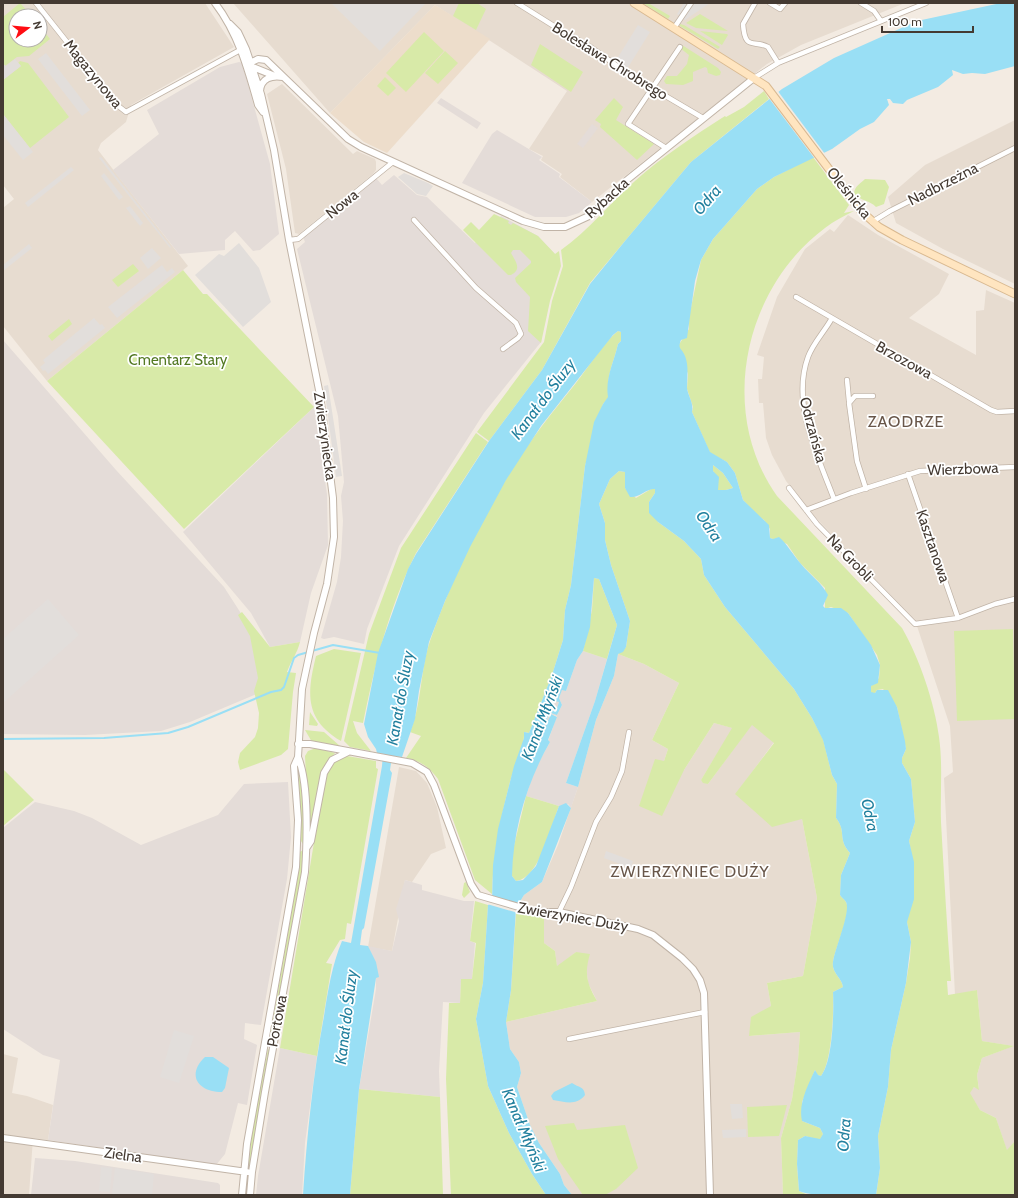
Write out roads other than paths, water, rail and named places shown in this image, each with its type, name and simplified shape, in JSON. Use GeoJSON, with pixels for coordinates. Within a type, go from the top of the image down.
{"type":"FeatureCollection","features":[{"type":"Feature","properties":{"kind":"main road"},"geometry":{"type":"LineString","coordinates":[[634,3],[754,78]]}},
{"type":"Feature","properties":{"kind":"main road","name":"Oleśnicka"},"geometry":{"type":"LineString","coordinates":[[754,78],[766,86],[772,93],[854,202],[872,222],[902,240],[1015,294]]}},
{"type":"Feature","properties":{"kind":"street","name":"Magazynowa"},"geometry":{"type":"LineString","coordinates":[[36,3],[123,112],[129,112],[244,49]]}},
{"type":"Feature","properties":{"kind":"street","name":"Zwierzyniecka"},"geometry":{"type":"LineString","coordinates":[[215,3],[230,24],[244,49],[260,91],[278,169],[289,240],[320,396],[334,498],[334,537],[327,584],[314,633],[302,689],[298,757]]}},
{"type":"Feature","properties":{"kind":"street","name":"Bolesława Chrobrego"},"geometry":{"type":"LineString","coordinates":[[517,3],[589,46],[703,118]]}},
{"type":"Feature","properties":{"kind":"street"},"geometry":{"type":"LineString","coordinates":[[674,28],[691,3]]}},
{"type":"Feature","properties":{"kind":"street"},"geometry":{"type":"LineString","coordinates":[[750,44],[743,24],[755,3]]}},
{"type":"Feature","properties":{"kind":"street"},"geometry":{"type":"LineString","coordinates":[[770,3],[780,9],[785,3]]}},
{"type":"Feature","properties":{"kind":"street"},"geometry":{"type":"LineString","coordinates":[[861,3],[874,11],[881,21]]}},
{"type":"Feature","properties":{"kind":"street","name":"Rybacka"},"geometry":{"type":"LineString","coordinates":[[250,65],[258,59],[266,60],[348,139],[361,147],[523,221],[554,228],[570,225],[591,215],[626,180],[754,78],[778,63],[926,3]]}},
{"type":"Feature","properties":{"kind":"street"},"geometry":{"type":"LineString","coordinates":[[743,45],[750,44],[766,46],[778,63]]}},
{"type":"Feature","properties":{"kind":"street"},"geometry":{"type":"LineString","coordinates":[[666,148],[628,124],[680,46]]}},
{"type":"Feature","properties":{"kind":"street","name":"Zwierzyniecka"},"geometry":{"type":"LineString","coordinates":[[250,65],[258,104],[265,115]]}},
{"type":"Feature","properties":{"kind":"street"},"geometry":{"type":"LineString","coordinates":[[250,65],[275,76],[283,77]]}},
{"type":"Feature","properties":{"kind":"street"},"geometry":{"type":"LineString","coordinates":[[260,91],[263,82],[275,76]]}},
{"type":"Feature","properties":{"kind":"street","name":"Nadbrzeżna"},"geometry":{"type":"LineString","coordinates":[[872,222],[890,210],[1015,148]]}},
{"type":"Feature","properties":{"kind":"street","name":"Nowa"},"geometry":{"type":"LineString","coordinates":[[289,240],[298,239],[393,162]]}},
{"type":"Feature","properties":{"kind":"street"},"geometry":{"type":"LineString","coordinates":[[414,220],[476,288],[516,323],[521,334],[503,350]]}},
{"type":"Feature","properties":{"kind":"street","name":"Brzozowa"},"geometry":{"type":"LineString","coordinates":[[796,296],[991,410],[998,412],[1015,411]]}},
{"type":"Feature","properties":{"kind":"street","name":"Odrzańska"},"geometry":{"type":"LineString","coordinates":[[832,318],[808,358],[802,394],[811,436],[834,499]]}},
{"type":"Feature","properties":{"kind":"street"},"geometry":{"type":"LineString","coordinates":[[847,380],[857,461],[866,489]]}},
{"type":"Feature","properties":{"kind":"street"},"geometry":{"type":"LineString","coordinates":[[849,403],[855,396],[873,396]]}},
{"type":"Feature","properties":{"kind":"street","name":"Wierzbowa"},"geometry":{"type":"LineString","coordinates":[[806,510],[834,499],[924,470],[938,468],[1015,467]]}},
{"type":"Feature","properties":{"kind":"street","name":"Kasztanowa"},"geometry":{"type":"LineString","coordinates":[[908,474],[958,618]]}},
{"type":"Feature","properties":{"kind":"street","name":"Na Grobli"},"geometry":{"type":"LineString","coordinates":[[789,488],[817,524],[915,624],[958,618]]}},
{"type":"Feature","properties":{"kind":"street"},"geometry":{"type":"LineString","coordinates":[[958,618],[995,604],[1015,599]]}},
{"type":"Feature","properties":{"kind":"street"},"geometry":{"type":"LineString","coordinates":[[559,912],[571,887],[596,822],[611,797],[622,772],[629,732]]}},
{"type":"Feature","properties":{"kind":"street","name":"Zwierzyniec Duży"},"geometry":{"type":"LineString","coordinates":[[298,744],[310,744],[412,764],[427,772],[434,785],[471,884],[478,895],[536,912],[559,912],[638,929],[666,944],[694,969],[704,992],[710,1195]]}},
{"type":"Feature","properties":{"kind":"street"},"geometry":{"type":"LineString","coordinates":[[298,848],[307,848],[311,841],[324,773],[332,760],[348,752]]}},
{"type":"Feature","properties":{"kind":"street","name":"Portowa"},"geometry":{"type":"LineString","coordinates":[[242,1195],[244,1171],[288,918],[298,848],[298,820],[294,766],[298,757]]}},
{"type":"Feature","properties":{"kind":"street","name":"Portowa"},"geometry":{"type":"LineString","coordinates":[[250,1195],[252,1172],[274,1039],[305,872],[307,848],[302,768],[298,757]]}},
{"type":"Feature","properties":{"kind":"street"},"geometry":{"type":"LineString","coordinates":[[569,1039],[705,1012]]}},
{"type":"Feature","properties":{"kind":"street","name":"Zielna"},"geometry":{"type":"LineString","coordinates":[[3,1138],[252,1172]]}},
{"type":"Feature","properties":{"kind":"water"},"geometry":{"type":"Polygon","coordinates":[[[1001,3],[1015,3],[1015,66],[985,74],[963,74],[952,70],[953,75],[938,87],[907,100],[903,104],[893,103],[890,99],[887,99],[889,105],[874,122],[860,129],[832,149],[774,177],[757,189],[713,239],[701,260],[695,281],[687,338],[681,340],[680,346],[687,364],[687,388],[692,406],[692,412],[710,452],[727,462],[735,473],[743,500],[769,525],[770,538],[773,539],[779,537],[828,595],[823,606],[825,608],[841,608],[848,613],[871,645],[880,665],[878,683],[871,686],[871,692],[875,693],[877,690],[888,690],[897,707],[905,741],[906,749],[902,758],[902,763],[911,779],[915,822],[909,841],[914,862],[914,899],[907,922],[911,942],[906,983],[891,1050],[888,1087],[878,1136],[880,1168],[876,1195],[815,1195],[799,1191],[797,1164],[798,1140],[805,1136],[820,1139],[823,1134],[820,1128],[802,1121],[801,1108],[807,1088],[815,1070],[818,1075],[821,1076],[825,1069],[832,1036],[833,992],[843,987],[835,972],[833,962],[845,922],[847,907],[846,902],[840,895],[841,875],[850,853],[844,843],[841,827],[836,818],[837,784],[832,775],[823,740],[812,718],[794,689],[725,607],[704,575],[701,559],[684,541],[658,522],[649,513],[649,502],[655,493],[655,489],[648,490],[634,497],[630,497],[625,488],[625,472],[619,471],[610,479],[599,504],[605,523],[605,540],[611,565],[630,621],[626,647],[623,652],[618,654],[614,676],[596,720],[578,787],[566,783],[595,701],[617,625],[599,579],[594,578],[590,627],[583,651],[577,660],[566,691],[562,690],[559,698],[562,705],[557,715],[551,713],[552,710],[556,711],[559,702],[555,701],[557,693],[540,737],[540,739],[551,714],[557,717],[548,740],[550,742],[534,773],[523,806],[518,823],[513,858],[512,876],[516,881],[523,880],[536,866],[559,806],[566,803],[571,808],[542,882],[524,895],[516,908],[511,990],[506,1022],[510,1049],[519,1062],[521,1073],[517,1087],[530,1125],[539,1143],[560,1174],[564,1185],[572,1195],[546,1195],[532,1174],[509,1133],[488,1086],[476,1019],[483,983],[488,905],[492,902],[493,865],[498,829],[514,766],[524,738],[524,732],[529,733],[552,675],[563,640],[565,610],[571,585],[585,466],[594,422],[608,397],[607,390],[609,377],[618,344],[621,341],[621,332],[618,331],[613,335],[541,426],[506,480],[470,547],[445,601],[429,642],[415,719],[402,757],[392,756],[390,770],[392,773],[364,928],[362,930],[360,945],[368,946],[376,962],[379,977],[376,978],[359,1089],[350,1195],[303,1195],[314,1083],[329,987],[333,968],[342,941],[351,943],[382,766],[383,754],[377,753],[368,737],[364,724],[378,653],[408,569],[416,554],[489,441],[542,370],[590,284],[691,162],[782,89],[834,58],[917,21],[1001,3]],[[713,465],[713,471],[719,477],[718,490],[733,488],[723,473],[713,465]]]}},
{"type":"Feature","properties":{"kind":"water"},"geometry":{"type":"Polygon","coordinates":[[[205,1057],[213,1057],[229,1068],[225,1088],[222,1092],[207,1089],[201,1086],[197,1081],[196,1070],[205,1057]]]}},
{"type":"Feature","properties":{"kind":"water"},"geometry":{"type":"Polygon","coordinates":[[[572,1083],[584,1090],[585,1095],[582,1098],[575,1102],[553,1100],[551,1096],[554,1092],[572,1083]]]}},
{"type":"Feature","properties":{"kind":"waterway"},"geometry":{"type":"LineString","coordinates":[[3,739],[104,738],[168,733],[188,727],[271,692],[281,690],[284,687],[294,658],[298,655],[333,645],[380,653]]}},
{"type":"Feature","properties":{"kind":"district","name":"ZAODRZE"},"geometry":{"type":"Point","coordinates":[906,421]}},
{"type":"Feature","properties":{"kind":"district","name":"ZWIERZYNIEC DUŻY"},"geometry":{"type":"Point","coordinates":[690,871]}},
{"type":"Feature","properties":{"kind":"water label","name":"Odra"},"geometry":{"type":"Point","coordinates":[707,200]}},
{"type":"Feature","properties":{"kind":"water label","name":"Kanał do Śluzy"},"geometry":{"type":"Point","coordinates":[543,399]}},
{"type":"Feature","properties":{"kind":"water label","name":"Odra"},"geometry":{"type":"Point","coordinates":[709,526]}},
{"type":"Feature","properties":{"kind":"water label","name":"Kanał do Śluzy"},"geometry":{"type":"Point","coordinates":[400,698]}},
{"type":"Feature","properties":{"kind":"water label","name":"Kanał Młyński"},"geometry":{"type":"Point","coordinates":[542,718]}},
{"type":"Feature","properties":{"kind":"water label","name":"Odra"},"geometry":{"type":"Point","coordinates":[870,815]}},
{"type":"Feature","properties":{"kind":"water label","name":"Kanał do Śluzy"},"geometry":{"type":"Point","coordinates":[346,1017]}},
{"type":"Feature","properties":{"kind":"water label","name":"Kanał Młyński"},"geometry":{"type":"Point","coordinates":[524,1130]}},
{"type":"Feature","properties":{"kind":"water label","name":"Odra"},"geometry":{"type":"Point","coordinates":[844,1135]}},
{"type":"Feature","properties":{"kind":"park label","name":"Cmentarz Stary"},"geometry":{"type":"Point","coordinates":[178,360]}}]}
